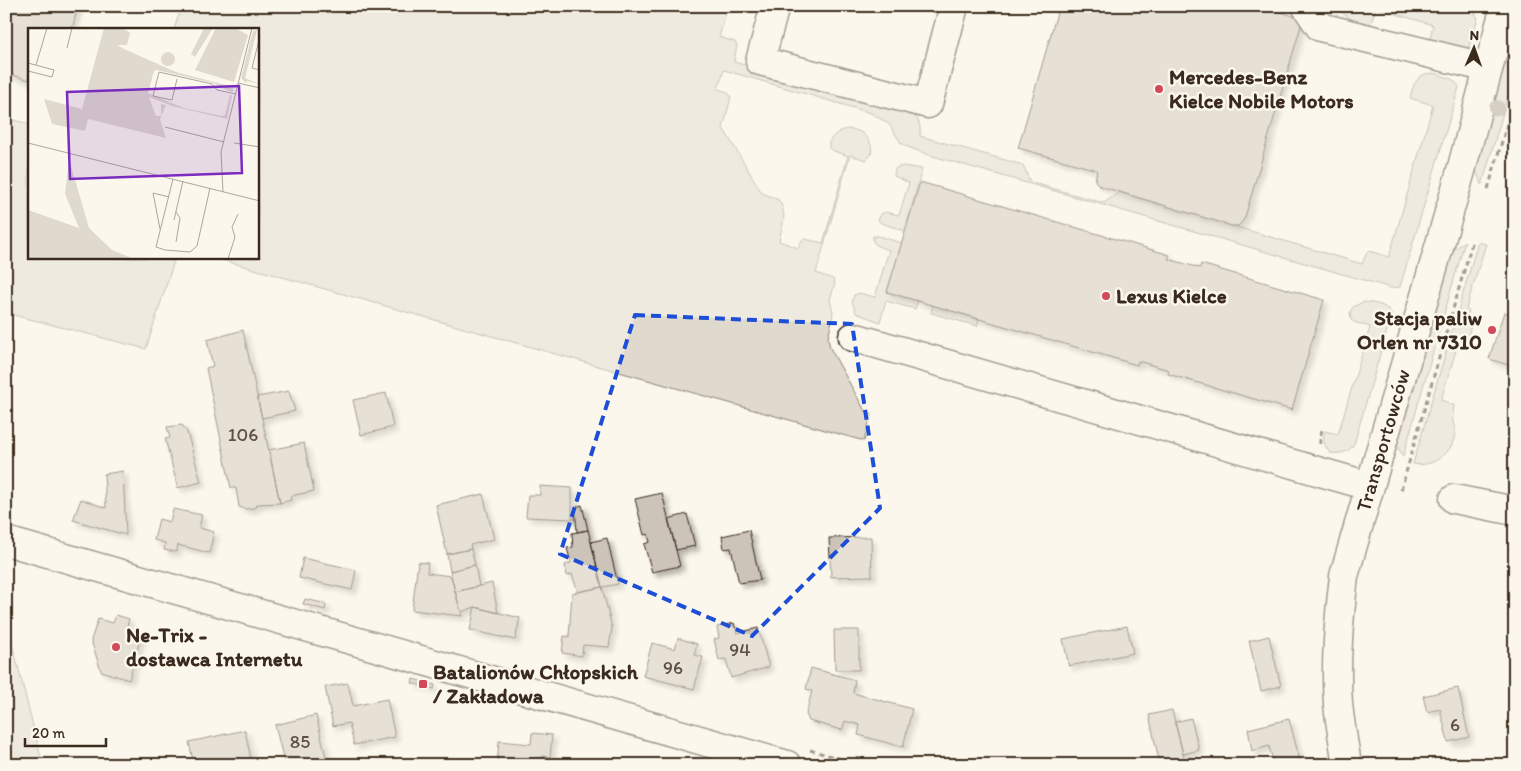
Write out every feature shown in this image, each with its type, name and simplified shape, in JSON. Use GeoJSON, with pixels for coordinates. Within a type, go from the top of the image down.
{"type":"FeatureCollection","features":[{"type":"Feature","properties":{"kind":"street"},"geometry":{"type":"LineString","coordinates":[[775,6],[760,61],[928,104],[954,6]]}},
{"type":"Feature","properties":{"kind":"street"},"geometry":{"type":"LineString","coordinates":[[1306,6],[1320,26],[1488,68]]}},
{"type":"Feature","properties":{"kind":"street","name":"Transportowców"},"geometry":{"type":"LineString","coordinates":[[1347,765],[1341,728],[1338,688],[1338,647],[1344,576],[1459,178],[1505,6]]}},
{"type":"Feature","properties":{"kind":"street"},"geometry":{"type":"LineString","coordinates":[[853,337],[1370,486]]}},
{"type":"Feature","properties":{"kind":"street"},"geometry":{"type":"LineString","coordinates":[[1454,499],[1515,511]]}},
{"type":"Feature","properties":{"kind":"street"},"geometry":{"type":"LineString","coordinates":[[6,542],[788,765]]}},
{"type":"Feature","properties":{"kind":"path"},"geometry":{"type":"LineString","coordinates":[[1488,189],[1515,97]]}},
{"type":"Feature","properties":{"kind":"path"},"geometry":{"type":"LineString","coordinates":[[1401,490],[1472,243]]}},
{"type":"Feature","properties":{"kind":"highlighted area"},"geometry":{"type":"Polygon","coordinates":[[[635,315],[852,324],[880,508],[752,636],[560,554],[635,315]]]}},
{"type":"Feature","properties":{"kind":"shaded area"},"geometry":{"type":"Polygon","coordinates":[[[182,6],[728,6],[719,37],[735,42],[737,45],[734,62],[910,112],[919,122],[920,136],[1023,165],[1030,182],[1104,203],[1119,192],[1362,264],[1369,251],[1389,257],[1433,105],[1410,98],[1414,85],[1420,76],[1430,73],[1451,79],[1459,87],[1400,287],[1391,288],[926,154],[901,143],[889,124],[871,113],[724,70],[718,89],[727,92],[731,97],[723,128],[762,193],[779,200],[782,206],[784,216],[779,241],[798,248],[802,240],[805,239],[823,243],[848,156],[829,148],[829,142],[838,132],[853,129],[863,134],[870,143],[871,155],[866,160],[850,155],[816,273],[833,279],[835,283],[830,300],[833,312],[828,338],[830,348],[865,411],[872,413],[864,441],[219,259],[259,259],[259,28],[174,28],[182,6]]]}},
{"type":"Feature","properties":{"kind":"shaded area"},"geometry":{"type":"Polygon","coordinates":[[[1335,6],[1471,6],[1478,18],[1467,52],[1429,42],[1433,25],[1376,8],[1368,27],[1350,19],[1335,6]]]}},
{"type":"Feature","properties":{"kind":"shaded area"},"geometry":{"type":"Polygon","coordinates":[[[1515,30],[1515,72],[1482,185],[1476,171],[1477,160],[1515,30]]]}},
{"type":"Feature","properties":{"kind":"shaded area"},"geometry":{"type":"Polygon","coordinates":[[[6,118],[28,124],[28,259],[175,259],[146,349],[6,313],[6,118]]]}},
{"type":"Feature","properties":{"kind":"shaded area"},"geometry":{"type":"Polygon","coordinates":[[[904,166],[922,169],[905,231],[881,223],[878,220],[881,214],[885,212],[899,215],[909,183],[894,176],[895,169],[904,166]]]}},
{"type":"Feature","properties":{"kind":"shaded area"},"geometry":{"type":"Polygon","coordinates":[[[873,236],[902,243],[887,292],[918,301],[915,309],[886,301],[880,322],[856,313],[852,301],[854,295],[859,293],[875,297],[889,250],[875,244],[873,236]]]}},
{"type":"Feature","properties":{"kind":"shaded area"},"geometry":{"type":"Polygon","coordinates":[[[1465,241],[1403,457],[1396,443],[1450,253],[1465,241]]]}},
{"type":"Feature","properties":{"kind":"shaded area"},"geometry":{"type":"Polygon","coordinates":[[[1478,242],[1486,244],[1466,309],[1469,311],[1467,317],[1473,319],[1464,349],[1457,347],[1441,400],[1454,405],[1453,422],[1455,428],[1452,445],[1436,461],[1421,465],[1413,464],[1478,242]]]}},
{"type":"Feature","properties":{"kind":"shaded area"},"geometry":{"type":"Polygon","coordinates":[[[1363,302],[1379,304],[1392,313],[1354,444],[1344,452],[1330,453],[1324,443],[1325,431],[1338,434],[1370,327],[1351,320],[1350,312],[1353,307],[1363,302]]]}},
{"type":"Feature","properties":{"kind":"shaded area"},"geometry":{"type":"Polygon","coordinates":[[[933,305],[979,319],[977,326],[931,313],[933,305]]]}},
{"type":"Feature","properties":{"kind":"shaded area"},"geometry":{"type":"Polygon","coordinates":[[[6,619],[43,765],[6,765],[6,619]]]}},
{"type":"Feature","properties":{"kind":"building"},"geometry":{"type":"Polygon","coordinates":[[[6,6],[78,6],[72,28],[28,28],[28,80],[6,73],[6,6]]]}},
{"type":"Feature","properties":{"kind":"building","name":"Mercedes-Benz Kielce Nobile Motors"},"geometry":{"type":"Polygon","coordinates":[[[1059,6],[1261,6],[1299,19],[1300,29],[1245,217],[1238,226],[1232,226],[1100,186],[1095,181],[1097,170],[1018,148],[1059,6]]]}},
{"type":"Feature","properties":{"kind":"building","name":"Lexus Kielce"},"geometry":{"type":"Polygon","coordinates":[[[920,182],[1170,255],[1168,259],[1200,268],[1201,264],[1324,300],[1292,410],[1168,374],[1169,370],[1138,361],[1137,365],[887,292],[920,182]]]}},
{"type":"Feature","properties":{"kind":"building"},"geometry":{"type":"Polygon","coordinates":[[[1504,312],[1515,315],[1515,367],[1489,359],[1504,312]]]}},
{"type":"Feature","properties":{"kind":"building"},"geometry":{"type":"Polygon","coordinates":[[[243,330],[280,503],[258,504],[254,508],[246,509],[239,507],[236,488],[231,488],[206,368],[213,366],[207,340],[243,330]]]}},
{"type":"Feature","properties":{"kind":"building"},"geometry":{"type":"Polygon","coordinates":[[[289,391],[295,411],[262,418],[257,397],[289,391]]]}},
{"type":"Feature","properties":{"kind":"building"},"geometry":{"type":"Polygon","coordinates":[[[386,393],[393,427],[361,435],[353,400],[386,393]]]}},
{"type":"Feature","properties":{"kind":"building"},"geometry":{"type":"Polygon","coordinates":[[[182,425],[187,432],[201,482],[178,488],[165,439],[170,438],[167,427],[182,425]]]}},
{"type":"Feature","properties":{"kind":"building"},"geometry":{"type":"Polygon","coordinates":[[[304,443],[314,491],[290,496],[291,500],[280,503],[269,450],[304,443]]]}},
{"type":"Feature","properties":{"kind":"building"},"geometry":{"type":"Polygon","coordinates":[[[123,471],[126,535],[73,520],[81,499],[106,508],[104,474],[123,471]]]}},
{"type":"Feature","properties":{"kind":"building"},"geometry":{"type":"Polygon","coordinates":[[[540,486],[572,488],[572,519],[526,517],[528,495],[540,495],[540,486]]]}},
{"type":"Feature","properties":{"kind":"building"},"geometry":{"type":"Polygon","coordinates":[[[662,493],[680,566],[652,572],[644,544],[650,542],[648,534],[644,535],[635,499],[662,493]]]}},
{"type":"Feature","properties":{"kind":"building"},"geometry":{"type":"Polygon","coordinates":[[[483,494],[494,539],[470,545],[471,549],[447,554],[436,505],[483,494]]]}},
{"type":"Feature","properties":{"kind":"building"},"geometry":{"type":"Polygon","coordinates":[[[582,505],[588,530],[577,532],[575,507],[582,505]]]}},
{"type":"Feature","properties":{"kind":"building"},"geometry":{"type":"Polygon","coordinates":[[[173,509],[202,515],[199,528],[214,532],[209,553],[178,545],[176,552],[164,550],[165,543],[154,540],[159,519],[170,522],[173,509]]]}},
{"type":"Feature","properties":{"kind":"building"},"geometry":{"type":"Polygon","coordinates":[[[687,514],[695,546],[676,550],[668,519],[687,514]]]}},
{"type":"Feature","properties":{"kind":"building"},"geometry":{"type":"Polygon","coordinates":[[[588,530],[602,587],[578,592],[572,574],[567,576],[565,565],[571,563],[567,548],[573,547],[572,533],[588,530]]]}},
{"type":"Feature","properties":{"kind":"building"},"geometry":{"type":"Polygon","coordinates":[[[749,530],[760,580],[739,583],[731,548],[724,549],[722,536],[749,530]]]}},
{"type":"Feature","properties":{"kind":"building"},"geometry":{"type":"Polygon","coordinates":[[[871,537],[872,576],[831,577],[829,538],[871,537]]]}},
{"type":"Feature","properties":{"kind":"building"},"geometry":{"type":"Polygon","coordinates":[[[607,538],[618,584],[602,587],[591,542],[607,538]]]}},
{"type":"Feature","properties":{"kind":"building"},"geometry":{"type":"Polygon","coordinates":[[[471,549],[475,565],[450,571],[447,554],[471,549]]]}},
{"type":"Feature","properties":{"kind":"building"},"geometry":{"type":"Polygon","coordinates":[[[303,558],[356,570],[352,590],[299,578],[303,558]]]}},
{"type":"Feature","properties":{"kind":"building"},"geometry":{"type":"Polygon","coordinates":[[[418,562],[428,563],[427,573],[451,576],[462,616],[412,610],[418,562]]]}},
{"type":"Feature","properties":{"kind":"building"},"geometry":{"type":"Polygon","coordinates":[[[475,565],[479,586],[455,592],[450,571],[475,565]]]}},
{"type":"Feature","properties":{"kind":"building"},"geometry":{"type":"Polygon","coordinates":[[[492,583],[498,613],[475,607],[461,612],[455,592],[492,583]]]}},
{"type":"Feature","properties":{"kind":"building"},"geometry":{"type":"Polygon","coordinates":[[[602,587],[612,628],[609,647],[583,645],[582,656],[562,653],[564,636],[569,637],[572,593],[602,587]]]}},
{"type":"Feature","properties":{"kind":"building"},"geometry":{"type":"Polygon","coordinates":[[[305,599],[326,604],[325,610],[303,604],[305,599]]]}},
{"type":"Feature","properties":{"kind":"building"},"geometry":{"type":"Polygon","coordinates":[[[475,607],[520,618],[515,640],[470,630],[475,607]]]}},
{"type":"Feature","properties":{"kind":"building"},"geometry":{"type":"Polygon","coordinates":[[[116,615],[129,619],[127,627],[142,632],[129,680],[101,671],[91,640],[98,619],[113,623],[116,615]]]}},
{"type":"Feature","properties":{"kind":"building"},"geometry":{"type":"Polygon","coordinates":[[[734,623],[737,633],[758,628],[769,667],[731,678],[726,659],[719,660],[714,639],[719,638],[717,627],[734,623]]]}},
{"type":"Feature","properties":{"kind":"building"},"geometry":{"type":"Polygon","coordinates":[[[1127,626],[1133,653],[1069,666],[1063,639],[1127,626]]]}},
{"type":"Feature","properties":{"kind":"building"},"geometry":{"type":"Polygon","coordinates":[[[834,630],[859,630],[859,670],[835,670],[834,630]]]}},
{"type":"Feature","properties":{"kind":"building"},"geometry":{"type":"Polygon","coordinates":[[[1269,636],[1281,686],[1261,691],[1249,641],[1269,636]]]}},
{"type":"Feature","properties":{"kind":"building"},"geometry":{"type":"Polygon","coordinates":[[[678,638],[697,644],[694,655],[703,657],[694,689],[643,676],[652,643],[675,649],[678,638]]]}},
{"type":"Feature","properties":{"kind":"building"},"geometry":{"type":"Polygon","coordinates":[[[811,668],[855,680],[853,693],[912,709],[903,747],[858,735],[860,725],[845,721],[842,730],[809,721],[806,714],[812,691],[806,689],[811,668]]]}},
{"type":"Feature","properties":{"kind":"building"},"geometry":{"type":"Polygon","coordinates":[[[413,679],[435,685],[434,689],[412,683],[413,679]]]}},
{"type":"Feature","properties":{"kind":"building"},"geometry":{"type":"Polygon","coordinates":[[[348,683],[353,706],[387,699],[395,737],[354,745],[349,723],[333,726],[325,687],[348,683]]]}},
{"type":"Feature","properties":{"kind":"building"},"geometry":{"type":"Polygon","coordinates":[[[1458,688],[1469,737],[1448,742],[1440,709],[1427,712],[1423,696],[1458,688]]]}},
{"type":"Feature","properties":{"kind":"building"},"geometry":{"type":"Polygon","coordinates":[[[1172,710],[1185,765],[1160,765],[1149,715],[1172,710]]]}},
{"type":"Feature","properties":{"kind":"building"},"geometry":{"type":"Polygon","coordinates":[[[316,715],[326,757],[285,765],[275,725],[316,715]]]}},
{"type":"Feature","properties":{"kind":"building"},"geometry":{"type":"Polygon","coordinates":[[[1191,718],[1199,750],[1183,754],[1175,722],[1191,718]]]}},
{"type":"Feature","properties":{"kind":"building"},"geometry":{"type":"Polygon","coordinates":[[[1289,719],[1301,765],[1274,765],[1269,746],[1252,751],[1248,729],[1289,719]]]}},
{"type":"Feature","properties":{"kind":"building"},"geometry":{"type":"Polygon","coordinates":[[[245,730],[252,765],[194,765],[189,742],[245,730]]]}},
{"type":"Feature","properties":{"kind":"building"},"geometry":{"type":"Polygon","coordinates":[[[532,733],[552,735],[550,757],[542,756],[542,765],[497,765],[499,741],[531,744],[532,733]]]}},
{"type":"Feature","properties":{"kind":"place","name":"Mercedes-Benz Kielce Nobile Motors"},"geometry":{"type":"Point","coordinates":[1159,89]}},
{"type":"Feature","properties":{"kind":"place","name":"Lexus Kielce"},"geometry":{"type":"Point","coordinates":[1106,296]}},
{"type":"Feature","properties":{"kind":"place","name":"Stacja paliw Orlen nr 7310"},"geometry":{"type":"Point","coordinates":[1492,330]}},
{"type":"Feature","properties":{"kind":"place","name":"Ne-Trix - dostawca Internetu"},"geometry":{"type":"Point","coordinates":[116,647]}},
{"type":"Feature","properties":{"kind":"place","name":"Batalionów Chłopskich / Zakładowa"},"geometry":{"type":"Point","coordinates":[423,684]}}]}
